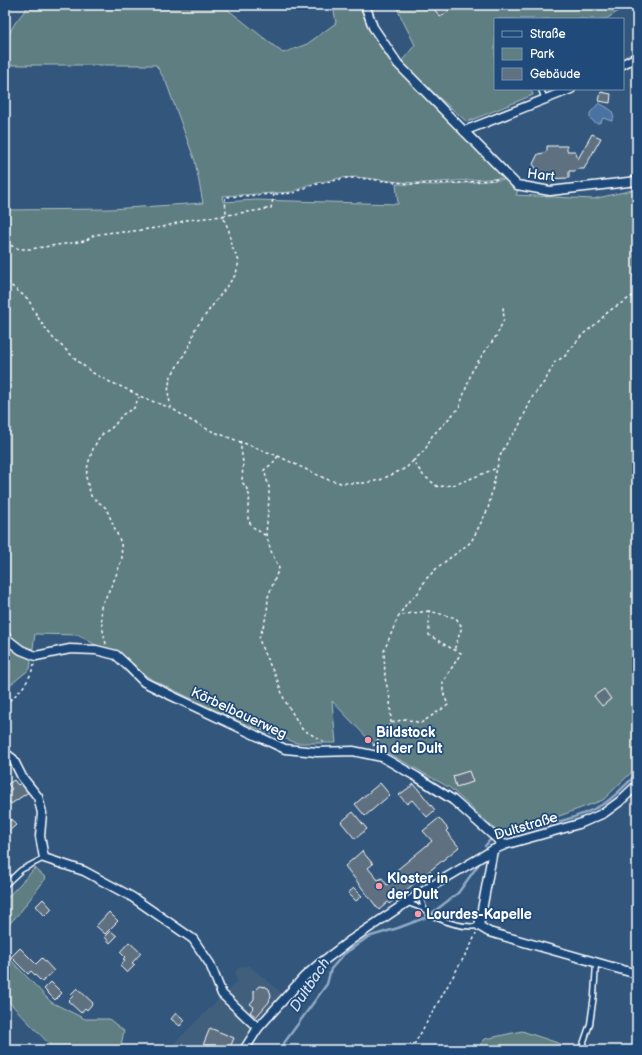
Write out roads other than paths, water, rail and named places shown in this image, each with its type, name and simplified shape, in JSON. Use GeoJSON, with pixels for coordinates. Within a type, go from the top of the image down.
{"type":"FeatureCollection","features":[{"type":"Feature","properties":{"kind":"street","name":"Hart"},"geometry":{"type":"LineString","coordinates":[[365,5],[373,26],[398,64],[517,185],[550,191],[637,181]]}},
{"type":"Feature","properties":{"kind":"street"},"geometry":{"type":"LineString","coordinates":[[624,64],[637,57]]}},
{"type":"Feature","properties":{"kind":"street"},"geometry":{"type":"LineString","coordinates":[[464,131],[569,90]]}},
{"type":"Feature","properties":{"kind":"street","name":"Körbelbauerweg"},"geometry":{"type":"LineString","coordinates":[[5,635],[8,640],[22,650],[36,656],[70,649],[96,650],[116,655],[144,682],[285,749],[317,752],[353,751],[382,757],[453,800],[504,845]]}},
{"type":"Feature","properties":{"kind":"street"},"geometry":{"type":"LineString","coordinates":[[5,754],[12,759],[22,777],[38,797],[42,813],[40,836],[44,858],[84,871],[132,897],[193,939],[210,964],[222,994],[258,1028]]}},
{"type":"Feature","properties":{"kind":"street","name":"Dultstraße"},"geometry":{"type":"LineString","coordinates":[[244,1050],[258,1028],[304,977],[351,940],[406,902],[478,858],[504,845],[579,824],[604,813],[619,802],[637,784]]}},
{"type":"Feature","properties":{"kind":"street"},"geometry":{"type":"LineString","coordinates":[[493,850],[479,926],[489,932],[596,964],[637,974]]}},
{"type":"Feature","properties":{"kind":"lane"},"geometry":{"type":"LineString","coordinates":[[541,90],[545,100]]}},
{"type":"Feature","properties":{"kind":"lane"},"geometry":{"type":"LineString","coordinates":[[5,885],[21,870],[44,858]]}},
{"type":"Feature","properties":{"kind":"lane"},"geometry":{"type":"LineString","coordinates":[[420,894],[424,910]]}},
{"type":"Feature","properties":{"kind":"lane"},"geometry":{"type":"LineString","coordinates":[[406,902],[416,905],[428,913]]}},
{"type":"Feature","properties":{"kind":"lane"},"geometry":{"type":"LineString","coordinates":[[435,917],[446,922],[471,927],[479,926]]}},
{"type":"Feature","properties":{"kind":"lane"},"geometry":{"type":"LineString","coordinates":[[581,1050],[590,1024],[596,964]]}},
{"type":"Feature","properties":{"kind":"waterway","name":"Dultbach"},"geometry":{"type":"LineString","coordinates":[[499,834],[554,823],[593,810],[609,800],[637,774]]}},
{"type":"Feature","properties":{"kind":"waterway","name":"Dultbach"},"geometry":{"type":"LineString","coordinates":[[485,846],[491,839]]}},
{"type":"Feature","properties":{"kind":"waterway","name":"Dultbach"},"geometry":{"type":"LineString","coordinates":[[279,1050],[327,984],[331,969],[344,954],[368,937],[427,917],[458,893],[481,861]]}},
{"type":"Feature","properties":{"kind":"place","name":"Bildstock in der Dult"},"geometry":{"type":"Point","coordinates":[368,740]}},
{"type":"Feature","properties":{"kind":"place","name":"Kloster in der Dult"},"geometry":{"type":"Point","coordinates":[379,886]}},
{"type":"Feature","properties":{"kind":"place","name":"Lourdes-Kapelle"},"geometry":{"type":"Point","coordinates":[418,914]}}]}
